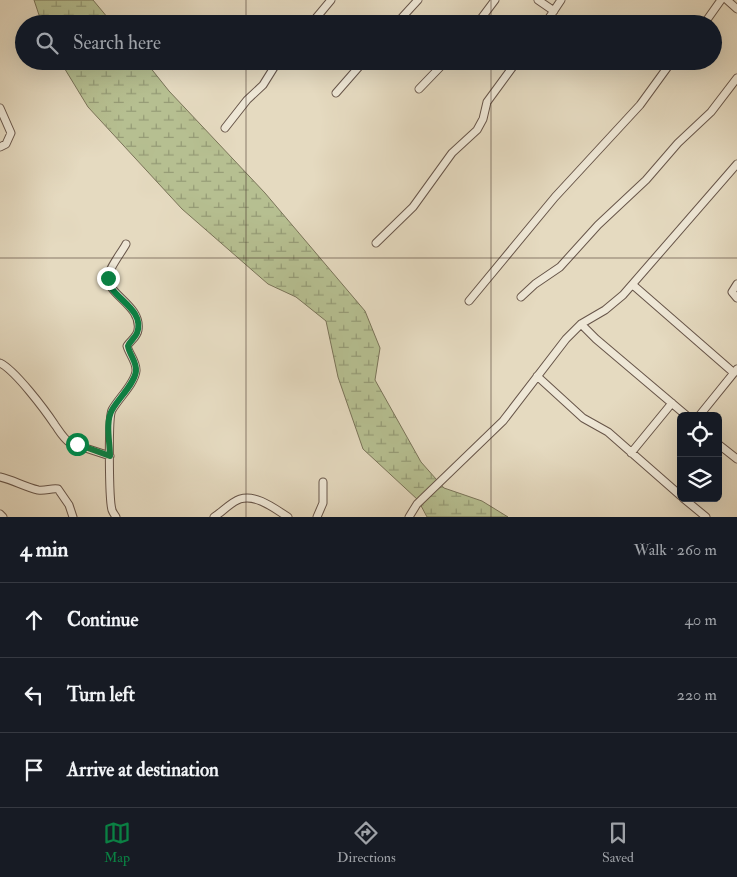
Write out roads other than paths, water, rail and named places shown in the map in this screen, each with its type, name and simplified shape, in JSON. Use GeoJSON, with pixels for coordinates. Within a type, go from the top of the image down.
{"type":"FeatureCollection","features":[{"type":"Feature","properties":{"kind":"street"},"geometry":{"type":"LineString","coordinates":[[318,15],[331,0]]}},
{"type":"Feature","properties":{"kind":"street"},"geometry":{"type":"LineString","coordinates":[[404,15],[418,0]]}},
{"type":"Feature","properties":{"kind":"street"},"geometry":{"type":"LineString","coordinates":[[484,15],[495,0]]}},
{"type":"Feature","properties":{"kind":"street"},"geometry":{"type":"LineString","coordinates":[[538,0],[554,12]]}},
{"type":"Feature","properties":{"kind":"street"},"geometry":{"type":"LineString","coordinates":[[552,15],[561,0]]}},
{"type":"Feature","properties":{"kind":"street"},"geometry":{"type":"LineString","coordinates":[[710,15],[721,0]]}},
{"type":"Feature","properties":{"kind":"street"},"geometry":{"type":"LineString","coordinates":[[726,0],[737,9]]}},
{"type":"Feature","properties":{"kind":"street"},"geometry":{"type":"LineString","coordinates":[[225,128],[247,100],[263,86],[273,70]]}},
{"type":"Feature","properties":{"kind":"street"},"geometry":{"type":"LineString","coordinates":[[336,93],[356,70]]}},
{"type":"Feature","properties":{"kind":"street"},"geometry":{"type":"LineString","coordinates":[[419,89],[437,70]]}},
{"type":"Feature","properties":{"kind":"street"},"geometry":{"type":"LineString","coordinates":[[376,243],[413,207],[452,153],[477,130],[483,119],[488,102],[511,70]]}},
{"type":"Feature","properties":{"kind":"street"},"geometry":{"type":"LineString","coordinates":[[469,301],[554,196],[640,105],[665,70]]}},
{"type":"Feature","properties":{"kind":"street"},"geometry":{"type":"LineString","coordinates":[[521,297],[535,284],[560,267],[598,224],[646,180],[678,143],[712,112],[737,78]]}},
{"type":"Feature","properties":{"kind":"street"},"geometry":{"type":"LineString","coordinates":[[0,108],[11,134],[6,144],[0,147]]}},
{"type":"Feature","properties":{"kind":"street"},"geometry":{"type":"LineString","coordinates":[[409,517],[417,504],[502,421],[566,339],[581,324],[605,310],[633,285],[737,164]]}},
{"type":"Feature","properties":{"kind":"street"},"geometry":{"type":"LineString","coordinates":[[116,517],[112,510],[111,497],[109,426],[111,412],[136,372],[135,364],[128,352],[128,346],[136,336],[138,322],[134,312],[110,286],[108,278],[109,271],[126,244]]}},
{"type":"Feature","properties":{"kind":"street"},"geometry":{"type":"LineString","coordinates":[[737,284],[732,292],[737,298]]}},
{"type":"Feature","properties":{"kind":"street"},"geometry":{"type":"LineString","coordinates":[[633,285],[736,371],[701,412]]}},
{"type":"Feature","properties":{"kind":"street"},"geometry":{"type":"LineString","coordinates":[[581,324],[683,412]]}},
{"type":"Feature","properties":{"kind":"street"},"geometry":{"type":"LineString","coordinates":[[0,364],[8,368],[30,393],[55,424],[64,439],[70,443],[110,456]]}},
{"type":"Feature","properties":{"kind":"street"},"geometry":{"type":"LineString","coordinates":[[537,376],[583,418],[608,432],[677,493]]}},
{"type":"Feature","properties":{"kind":"street"},"geometry":{"type":"LineString","coordinates":[[630,453],[672,403]]}},
{"type":"Feature","properties":{"kind":"street"},"geometry":{"type":"LineString","coordinates":[[722,447],[737,459]]}},
{"type":"Feature","properties":{"kind":"street"},"geometry":{"type":"LineString","coordinates":[[0,477],[38,490],[58,489],[69,505],[73,517]]}},
{"type":"Feature","properties":{"kind":"street"},"geometry":{"type":"LineString","coordinates":[[317,517],[323,504],[323,482]]}},
{"type":"Feature","properties":{"kind":"street"},"geometry":{"type":"LineString","coordinates":[[214,517],[240,499],[249,498],[263,502],[288,517]]}},
{"type":"Feature","properties":{"kind":"street"},"geometry":{"type":"LineString","coordinates":[[688,502],[706,517]]}},
{"type":"Feature","properties":{"kind":"street"},"geometry":{"type":"LineString","coordinates":[[0,514],[3,517]]}}]}
